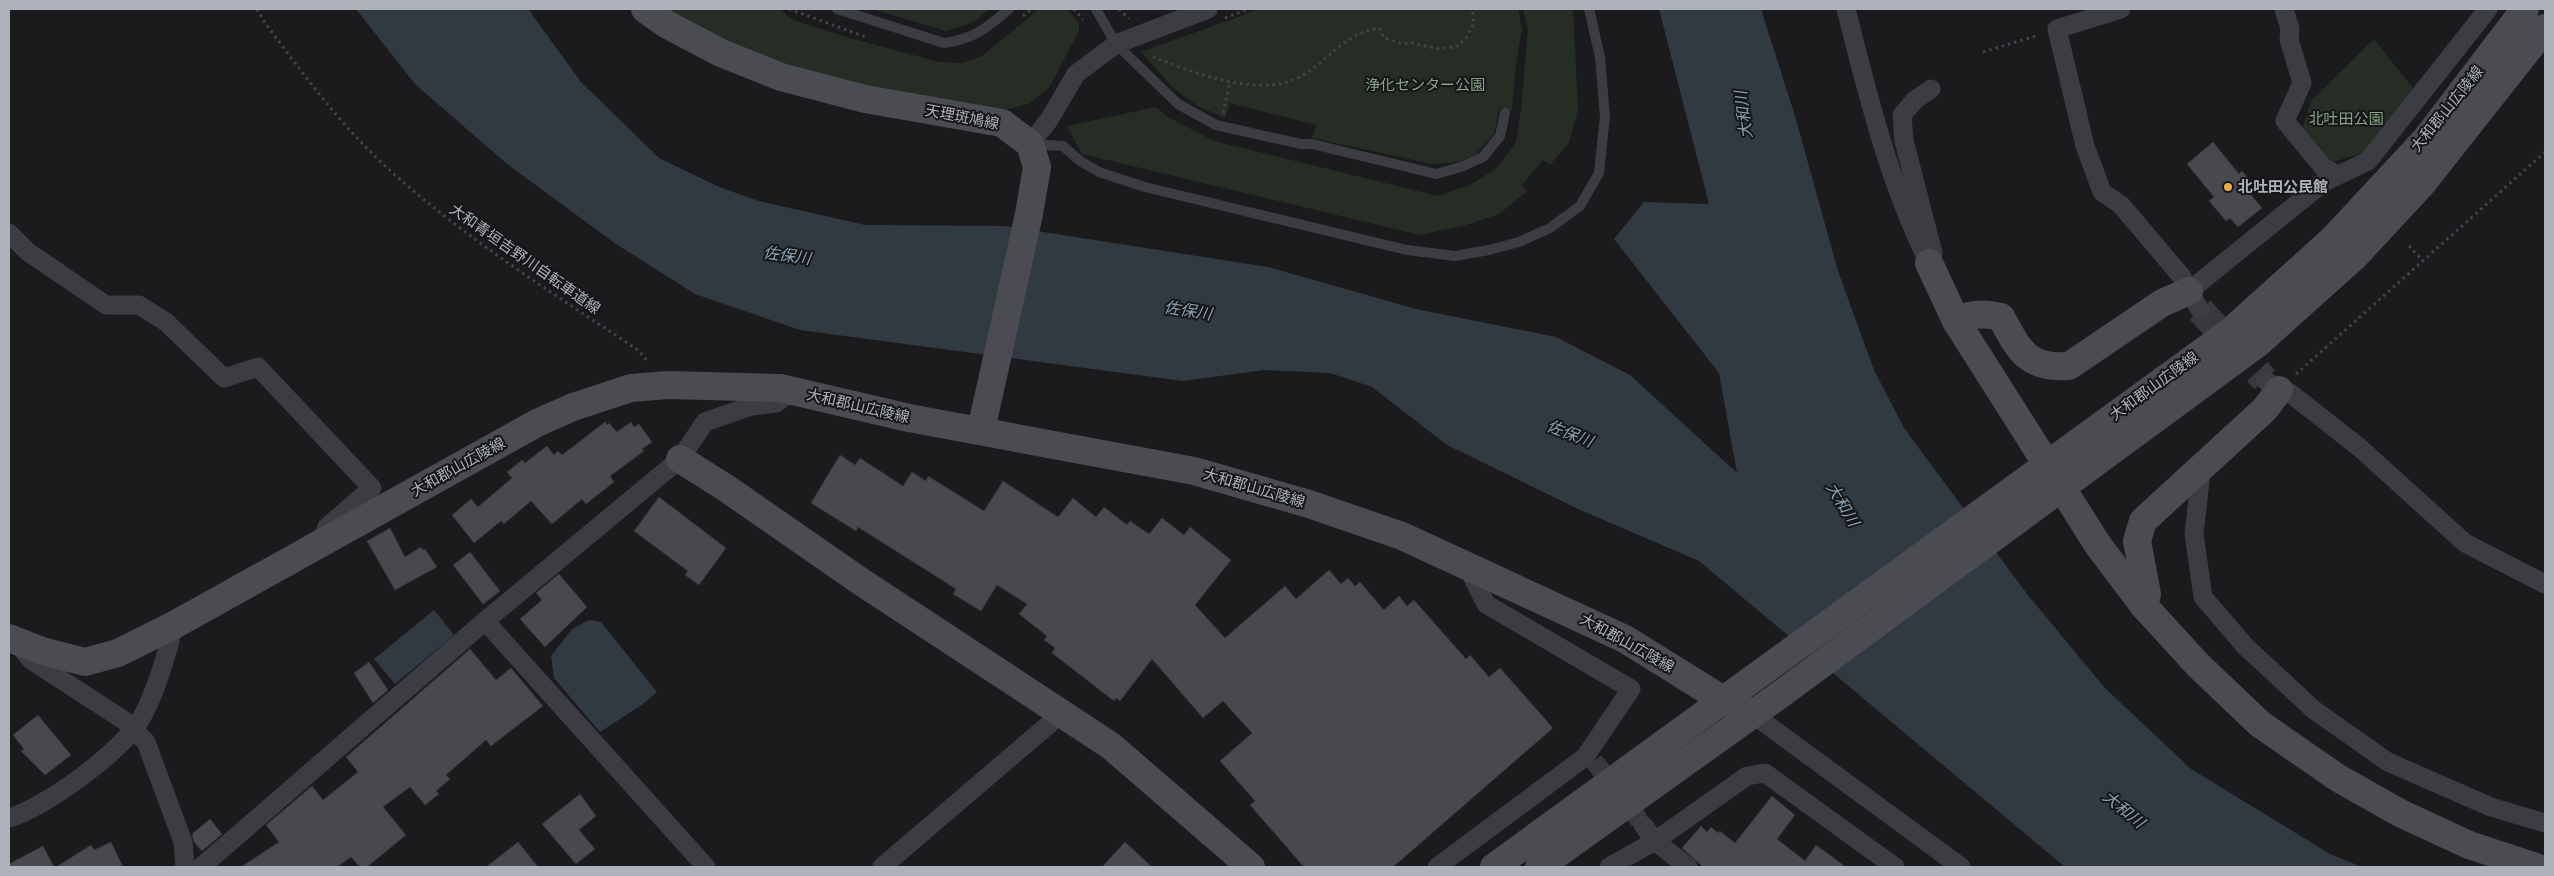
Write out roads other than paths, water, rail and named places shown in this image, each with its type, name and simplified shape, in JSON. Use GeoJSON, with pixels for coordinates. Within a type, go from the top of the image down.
{"type":"FeatureCollection","features":[{"type":"Feature","properties":{"kind":"main road","name":"天理斑鳩線"},"geometry":{"type":"LineString","coordinates":[[645,9],[666,24],[721,53],[781,77],[865,99],[1002,123],[1030,144]]}},
{"type":"Feature","properties":{"kind":"main road","name":"大和郡山広陵線"},"geometry":{"type":"LineString","coordinates":[[1494,867],[2231,331],[2332,240],[2426,138],[2525,9]]}},
{"type":"Feature","properties":{"kind":"main road","name":"大和郡山広陵線"},"geometry":{"type":"LineString","coordinates":[[1539,867],[1751,713],[1774,699],[2257,344],[2355,256],[2421,186],[2545,28]]}},
{"type":"Feature","properties":{"kind":"main road"},"geometry":{"type":"LineString","coordinates":[[981,430],[1030,214],[1037,167],[1030,144]]}},
{"type":"Feature","properties":{"kind":"main road"},"geometry":{"type":"LineString","coordinates":[[1929,263],[1956,321],[2046,464],[2051,494],[2098,545],[2144,606],[2198,665],[2260,724],[2338,778],[2400,813],[2460,841],[2534,861]]}},
{"type":"Feature","properties":{"kind":"main road"},"geometry":{"type":"LineString","coordinates":[[1956,321],[1965,316],[1987,313],[2001,317],[2018,349],[2035,363],[2053,368],[2069,366],[2162,303],[2194,300]]}},
{"type":"Feature","properties":{"kind":"main road","name":"大和郡山広陵線"},"geometry":{"type":"LineString","coordinates":[[12,640],[86,662],[118,653],[174,625],[538,423],[573,407],[631,388],[668,385],[780,388],[909,418],[1194,471],[1328,510],[1402,536],[1625,639],[1723,700],[1751,713]]}},
{"type":"Feature","properties":{"kind":"main road"},"geometry":{"type":"LineString","coordinates":[[2144,606],[2147,594],[2137,541],[2143,521],[2265,409],[2272,385]]}},
{"type":"Feature","properties":{"kind":"main road"},"geometry":{"type":"LineString","coordinates":[[680,459],[726,488],[860,581],[1111,746],[1229,846],[1251,867]]}},
{"type":"Feature","properties":{"kind":"street"},"geometry":{"type":"LineString","coordinates":[[1030,144],[1049,120],[1076,74],[1116,44],[1208,9]]}},
{"type":"Feature","properties":{"kind":"street"},"geometry":{"type":"LineString","coordinates":[[1846,9],[1878,135],[1918,241],[1929,263]]}},
{"type":"Feature","properties":{"kind":"street"},"geometry":{"type":"LineString","coordinates":[[2284,9],[2290,29],[2289,39],[2302,83],[2285,121],[2323,166],[2337,175]]}},
{"type":"Feature","properties":{"kind":"street"},"geometry":{"type":"LineString","coordinates":[[2110,10],[2057,29],[2085,146],[2102,192],[2121,205],[2182,277],[2194,300],[2324,182],[2368,161],[2488,9]]}},
{"type":"Feature","properties":{"kind":"street"},"geometry":{"type":"LineString","coordinates":[[1929,263],[1933,252],[1904,141],[1902,115],[1915,100],[1931,89]]}},
{"type":"Feature","properties":{"kind":"street"},"geometry":{"type":"LineString","coordinates":[[9,233],[28,252],[106,305],[139,305],[166,322],[224,378],[258,367],[372,488],[327,527],[321,542]]}},
{"type":"Feature","properties":{"kind":"street"},"geometry":{"type":"LineString","coordinates":[[2272,385],[2290,394],[2360,448],[2466,543],[2545,584]]}},
{"type":"Feature","properties":{"kind":"street"},"geometry":{"type":"LineString","coordinates":[[201,867],[485,621],[680,459],[705,422],[751,406],[776,403],[793,391]]}},
{"type":"Feature","properties":{"kind":"street"},"geometry":{"type":"LineString","coordinates":[[2198,470],[2200,481],[2194,534],[2203,597],[2245,646],[2314,710],[2388,762],[2491,807],[2545,823]]}},
{"type":"Feature","properties":{"kind":"street"},"geometry":{"type":"LineString","coordinates":[[1437,867],[1590,759],[1631,689],[1486,604],[1467,566]]}},
{"type":"Feature","properties":{"kind":"street"},"geometry":{"type":"LineString","coordinates":[[485,621],[706,867]]}},
{"type":"Feature","properties":{"kind":"street"},"geometry":{"type":"LineString","coordinates":[[9,818],[50,799],[108,754],[134,728],[143,715],[174,625]]}},
{"type":"Feature","properties":{"kind":"street"},"geometry":{"type":"LineString","coordinates":[[12,640],[31,660],[134,728],[146,742],[183,842],[185,867]]}},
{"type":"Feature","properties":{"kind":"street"},"geometry":{"type":"LineString","coordinates":[[1751,713],[1961,867]]}},
{"type":"Feature","properties":{"kind":"street"},"geometry":{"type":"LineString","coordinates":[[882,867],[1061,714]]}},
{"type":"Feature","properties":{"kind":"street"},"geometry":{"type":"LineString","coordinates":[[1609,867],[1655,841],[1747,776],[1765,773],[1896,867]]}},
{"type":"Feature","properties":{"kind":"street"},"geometry":{"type":"LineString","coordinates":[[1644,826],[1655,841],[1688,867]]}},
{"type":"Feature","properties":{"kind":"lane"},"geometry":{"type":"LineString","coordinates":[[837,9],[944,43],[963,41],[982,32],[1009,9]]}},
{"type":"Feature","properties":{"kind":"lane"},"geometry":{"type":"LineString","coordinates":[[1096,9],[1116,44],[1178,104],[1216,125],[1301,144],[1312,144],[1436,174],[1461,168],[1483,157],[1500,136],[1505,113]]}},
{"type":"Feature","properties":{"kind":"lane"},"geometry":{"type":"LineString","coordinates":[[1030,144],[1064,146],[1080,161],[1099,172],[1144,188],[1407,250],[1455,256],[1489,250],[1519,242],[1550,228],[1580,206],[1599,173],[1605,117],[1600,57],[1589,9]]}},
{"type":"Feature","properties":{"kind":"water"},"geometry":{"type":"Polygon","coordinates":[[[356,9],[528,9],[581,82],[659,158],[719,187],[759,201],[865,225],[1004,226],[1268,267],[1416,309],[1556,337],[1630,375],[1737,473],[1719,373],[1614,239],[1644,202],[1709,204],[1659,9],[1761,9],[1795,116],[1838,271],[1874,370],[1904,428],[2027,594],[2105,688],[2191,769],[2330,854],[2362,867],[2065,867],[1699,561],[1578,509],[1447,445],[1372,387],[1330,373],[1264,370],[1183,381],[800,330],[695,294],[616,244],[507,164],[415,84],[356,9]]]}},
{"type":"Feature","properties":{"kind":"water"},"geometry":{"type":"Polygon","coordinates":[[[434,610],[454,635],[395,684],[374,659],[434,610]]]}},
{"type":"Feature","properties":{"kind":"water"},"geometry":{"type":"Polygon","coordinates":[[[589,620],[601,622],[657,692],[643,704],[600,732],[554,678],[551,656],[572,629],[589,620]]]}},
{"type":"Feature","properties":{"kind":"tunnel"},"geometry":{"type":"LineString","coordinates":[[2200,310],[2265,380]]}},
{"type":"Feature","properties":{"kind":"tunnel"},"geometry":{"type":"LineString","coordinates":[[1594,761],[1643,825]]}},
{"type":"Feature","properties":{"kind":"place","name":"北吐田公民館"},"geometry":{"type":"Point","coordinates":[2228,187]}},
{"type":"Feature","properties":{"kind":"park label","name":"浄化センター公園"},"geometry":{"type":"Point","coordinates":[1425,85]}},
{"type":"Feature","properties":{"kind":"park label","name":"北吐田公園"},"geometry":{"type":"Point","coordinates":[2346,119]}},
{"type":"Feature","properties":{"kind":"water label","name":"大和川"},"geometry":{"type":"Point","coordinates":[1743,115]}},
{"type":"Feature","properties":{"kind":"water label","name":"佐保川"},"geometry":{"type":"Point","coordinates":[787,255]}},
{"type":"Feature","properties":{"kind":"water label","name":"佐保川"},"geometry":{"type":"Point","coordinates":[1188,310]}},
{"type":"Feature","properties":{"kind":"water label","name":"佐保川"},"geometry":{"type":"Point","coordinates":[1570,433]}},
{"type":"Feature","properties":{"kind":"water label","name":"大和川"},"geometry":{"type":"Point","coordinates":[1843,504]}},
{"type":"Feature","properties":{"kind":"water label","name":"大和川"},"geometry":{"type":"Point","coordinates":[2124,809]}}]}
